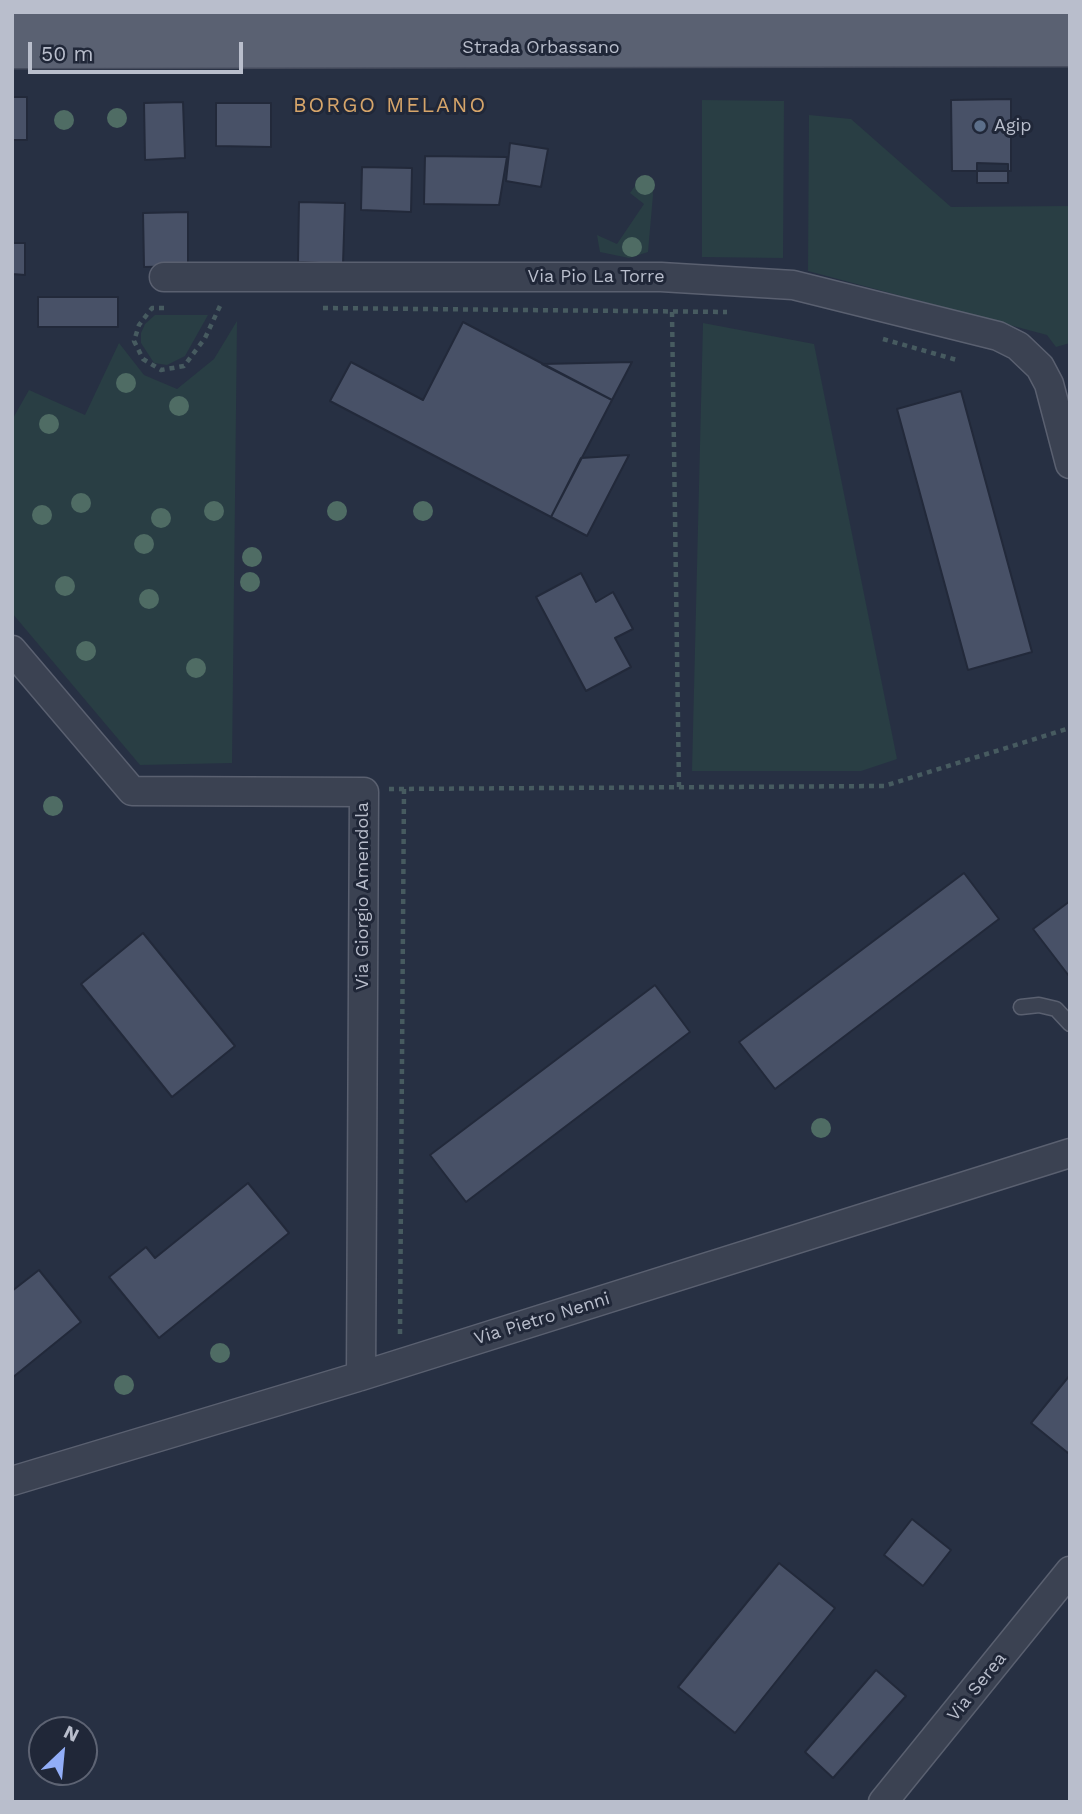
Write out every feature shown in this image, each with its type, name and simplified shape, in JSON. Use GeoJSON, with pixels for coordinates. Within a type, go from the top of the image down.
{"type":"FeatureCollection","features":[{"type":"Feature","properties":{"kind":"main road","name":"Strada Orbassano"},"geometry":{"type":"LineString","coordinates":[[12,49],[866,24],[1070,13]]}},
{"type":"Feature","properties":{"kind":"main road","name":"Strada Orbassano"},"geometry":{"type":"LineString","coordinates":[[12,15],[866,24],[1070,47]]}},
{"type":"Feature","properties":{"kind":"street","name":"Via Pio La Torre"},"geometry":{"type":"LineString","coordinates":[[164,277],[672,277],[793,285],[998,336],[1018,346],[1040,367],[1049,384],[1070,464]]}},
{"type":"Feature","properties":{"kind":"street","name":"Via Giorgio Amendola"},"geometry":{"type":"LineString","coordinates":[[12,650],[132,791],[364,792],[360,1376]]}},
{"type":"Feature","properties":{"kind":"street","name":"Via Pietro Nenni"},"geometry":{"type":"LineString","coordinates":[[12,1481],[360,1376],[1070,1153]]}},
{"type":"Feature","properties":{"kind":"street","name":"Via Serea"},"geometry":{"type":"LineString","coordinates":[[883,1802],[1070,1571]]}},
{"type":"Feature","properties":{"kind":"lane"},"geometry":{"type":"LineString","coordinates":[[1020,1007],[1039,1005],[1056,1009],[1070,1024]]}},
{"type":"Feature","properties":{"kind":"path"},"geometry":{"type":"LineString","coordinates":[[672,277],[679,787]]}},
{"type":"Feature","properties":{"kind":"path"},"geometry":{"type":"LineString","coordinates":[[207,306],[231,307]]}},
{"type":"Feature","properties":{"kind":"path"},"geometry":{"type":"LineString","coordinates":[[166,307],[152,308],[139,325],[134,341],[143,359],[161,370],[184,366],[205,338],[220,306]]}},
{"type":"Feature","properties":{"kind":"path"},"geometry":{"type":"LineString","coordinates":[[311,308],[740,312]]}},
{"type":"Feature","properties":{"kind":"path"},"geometry":{"type":"LineString","coordinates":[[882,339],[957,360]]}},
{"type":"Feature","properties":{"kind":"path"},"geometry":{"type":"LineString","coordinates":[[364,792],[404,789],[884,786],[1070,728]]}},
{"type":"Feature","properties":{"kind":"path"},"geometry":{"type":"LineString","coordinates":[[401,1363],[404,789]]}},
{"type":"Feature","properties":{"kind":"green space"},"geometry":{"type":"Polygon","coordinates":[[[702,100],[784,101],[783,258],[702,257],[702,100]]]}},
{"type":"Feature","properties":{"kind":"green space"},"geometry":{"type":"Polygon","coordinates":[[[809,115],[851,119],[951,207],[1070,206],[1070,343],[1056,347],[1047,335],[808,271],[809,115]]]}},
{"type":"Feature","properties":{"kind":"green space"},"geometry":{"type":"Polygon","coordinates":[[[640,179],[652,179],[648,252],[629,258],[600,252],[597,235],[617,244],[644,204],[630,193],[640,179]]]}},
{"type":"Feature","properties":{"kind":"green space"},"geometry":{"type":"Polygon","coordinates":[[[155,315],[208,315],[185,356],[167,365],[154,363],[141,343],[145,324],[155,315]]]}},
{"type":"Feature","properties":{"kind":"green space"},"geometry":{"type":"Polygon","coordinates":[[[237,321],[232,763],[140,765],[12,613],[12,420],[29,390],[85,415],[119,343],[144,375],[177,389],[214,359],[237,321]]]}},
{"type":"Feature","properties":{"kind":"green space"},"geometry":{"type":"Polygon","coordinates":[[[703,323],[814,344],[897,759],[861,771],[692,771],[703,323]]]}},
{"type":"Feature","properties":{"kind":"building"},"geometry":{"type":"Polygon","coordinates":[[[12,97],[27,97],[27,140],[12,140],[12,97]]]}},
{"type":"Feature","properties":{"kind":"building"},"geometry":{"type":"Polygon","coordinates":[[[1011,99],[1011,171],[952,171],[951,100],[1011,99]]]}},
{"type":"Feature","properties":{"kind":"building"},"geometry":{"type":"Polygon","coordinates":[[[183,102],[185,158],[145,160],[144,103],[183,102]]]}},
{"type":"Feature","properties":{"kind":"building"},"geometry":{"type":"Polygon","coordinates":[[[216,103],[271,103],[271,147],[216,146],[216,103]]]}},
{"type":"Feature","properties":{"kind":"building"},"geometry":{"type":"Polygon","coordinates":[[[510,143],[548,149],[541,187],[506,181],[510,143]]]}},
{"type":"Feature","properties":{"kind":"building"},"geometry":{"type":"Polygon","coordinates":[[[425,156],[507,157],[499,205],[424,204],[425,156]]]}},
{"type":"Feature","properties":{"kind":"building"},"geometry":{"type":"Polygon","coordinates":[[[977,163],[1008,164],[1008,183],[977,183],[977,163]]]}},
{"type":"Feature","properties":{"kind":"building"},"geometry":{"type":"Polygon","coordinates":[[[362,167],[412,168],[411,212],[361,210],[362,167]]]}},
{"type":"Feature","properties":{"kind":"building"},"geometry":{"type":"Polygon","coordinates":[[[299,202],[345,203],[343,264],[298,262],[299,202]]]}},
{"type":"Feature","properties":{"kind":"building"},"geometry":{"type":"Polygon","coordinates":[[[188,212],[188,266],[144,267],[143,213],[188,212]]]}},
{"type":"Feature","properties":{"kind":"building"},"geometry":{"type":"Polygon","coordinates":[[[12,243],[25,243],[25,275],[12,274],[12,243]]]}},
{"type":"Feature","properties":{"kind":"building"},"geometry":{"type":"Polygon","coordinates":[[[38,297],[118,297],[118,327],[38,327],[38,297]]]}},
{"type":"Feature","properties":{"kind":"building"},"geometry":{"type":"Polygon","coordinates":[[[463,322],[612,400],[551,517],[330,401],[351,362],[423,400],[463,322]]]}},
{"type":"Feature","properties":{"kind":"building"},"geometry":{"type":"Polygon","coordinates":[[[632,362],[612,400],[542,364],[632,362]]]}},
{"type":"Feature","properties":{"kind":"building"},"geometry":{"type":"Polygon","coordinates":[[[961,391],[1032,652],[968,670],[897,409],[961,391]]]}},
{"type":"Feature","properties":{"kind":"building"},"geometry":{"type":"Polygon","coordinates":[[[629,455],[587,536],[551,517],[581,458],[629,455]]]}},
{"type":"Feature","properties":{"kind":"building"},"geometry":{"type":"Polygon","coordinates":[[[581,573],[596,602],[613,592],[633,629],[615,638],[631,667],[586,691],[536,597],[581,573]]]}},
{"type":"Feature","properties":{"kind":"building"},"geometry":{"type":"Polygon","coordinates":[[[964,873],[999,919],[775,1089],[739,1042],[964,873]]]}},
{"type":"Feature","properties":{"kind":"building"},"geometry":{"type":"Polygon","coordinates":[[[1070,901],[1070,976],[1069,976],[1033,929],[1070,901]]]}},
{"type":"Feature","properties":{"kind":"building"},"geometry":{"type":"Polygon","coordinates":[[[143,933],[235,1046],[172,1097],[81,984],[143,933]]]}},
{"type":"Feature","properties":{"kind":"building"},"geometry":{"type":"Polygon","coordinates":[[[655,985],[690,1032],[466,1202],[430,1155],[655,985]]]}},
{"type":"Feature","properties":{"kind":"building"},"geometry":{"type":"Polygon","coordinates":[[[248,1183],[289,1233],[159,1338],[109,1277],[146,1247],[155,1258],[248,1183]]]}},
{"type":"Feature","properties":{"kind":"building"},"geometry":{"type":"Polygon","coordinates":[[[39,1270],[81,1322],[12,1378],[12,1291],[39,1270]]]}},
{"type":"Feature","properties":{"kind":"building"},"geometry":{"type":"Polygon","coordinates":[[[1070,1375],[1070,1451],[1068,1453],[1031,1423],[1070,1375]]]}},
{"type":"Feature","properties":{"kind":"building"},"geometry":{"type":"Polygon","coordinates":[[[912,1519],[951,1550],[923,1586],[884,1555],[912,1519]]]}},
{"type":"Feature","properties":{"kind":"building"},"geometry":{"type":"Polygon","coordinates":[[[779,1563],[835,1608],[735,1733],[678,1687],[779,1563]]]}},
{"type":"Feature","properties":{"kind":"building"},"geometry":{"type":"Polygon","coordinates":[[[876,1670],[906,1696],[833,1778],[805,1752],[876,1670]]]}},
{"type":"Feature","properties":{"kind":"place","name":"Agip"},"geometry":{"type":"Point","coordinates":[980,126]}},
{"type":"Feature","properties":{"kind":"district","name":"BORGO MELANO"},"geometry":{"type":"Point","coordinates":[390,106]}}]}
